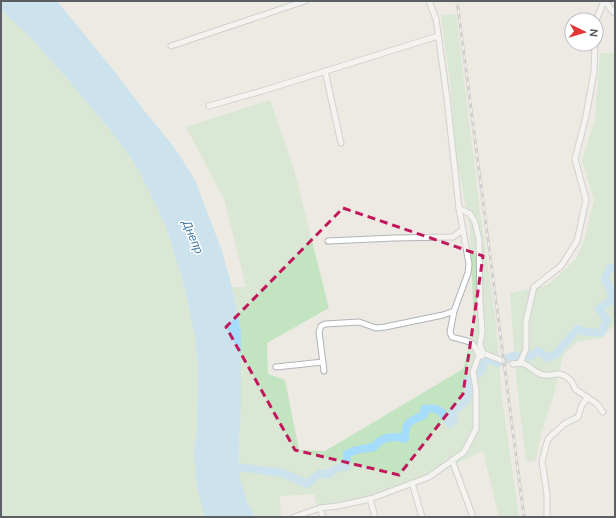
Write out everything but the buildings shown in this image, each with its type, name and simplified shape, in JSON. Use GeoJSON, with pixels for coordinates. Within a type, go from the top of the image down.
{"type":"FeatureCollection","features":[{"type":"Feature","properties":{"kind":"street"},"geometry":{"type":"LineString","coordinates":[[171,46],[306,1]]}},
{"type":"Feature","properties":{"kind":"street"},"geometry":{"type":"LineString","coordinates":[[429,1],[436,19],[447,98],[459,208],[469,264],[468,273],[454,311],[450,332],[452,337],[469,341],[475,346],[480,355],[484,357],[490,356]]}},
{"type":"Feature","properties":{"kind":"street"},"geometry":{"type":"LineString","coordinates":[[600,12],[605,1],[615,13]]}},
{"type":"Feature","properties":{"kind":"street"},"geometry":{"type":"LineString","coordinates":[[209,106],[438,36]]}},
{"type":"Feature","properties":{"kind":"street"},"geometry":{"type":"LineString","coordinates":[[520,363],[526,349],[526,321],[534,286],[561,266],[577,241],[586,200],[575,159],[586,116],[594,72],[595,52]]}},
{"type":"Feature","properties":{"kind":"street"},"geometry":{"type":"LineString","coordinates":[[325,71],[341,143]]}},
{"type":"Feature","properties":{"kind":"street"},"geometry":{"type":"LineString","coordinates":[[459,208],[470,214],[475,222],[480,240],[480,302],[482,331],[480,345],[482,353],[503,361]]}},
{"type":"Feature","properties":{"kind":"street"},"geometry":{"type":"LineString","coordinates":[[328,241],[453,237],[462,230]]}},
{"type":"Feature","properties":{"kind":"street"},"geometry":{"type":"LineString","coordinates":[[324,371],[319,332],[321,326],[325,324],[359,322],[376,328],[443,315],[454,311]]}},
{"type":"Feature","properties":{"kind":"street"},"geometry":{"type":"LineString","coordinates":[[294,517],[320,508],[338,506],[370,499],[412,484],[429,477],[464,452],[476,429],[476,389],[473,372],[480,355]]}},
{"type":"Feature","properties":{"kind":"street"},"geometry":{"type":"LineString","coordinates":[[276,367],[323,362]]}},
{"type":"Feature","properties":{"kind":"street"},"geometry":{"type":"LineString","coordinates":[[514,364],[520,363],[528,365],[544,375],[558,374],[565,376],[573,382],[575,389],[597,404],[603,412]]}},
{"type":"Feature","properties":{"kind":"street"},"geometry":{"type":"LineString","coordinates":[[547,517],[547,495],[542,461],[548,439],[564,424],[578,417],[582,405],[587,398]]}},
{"type":"Feature","properties":{"kind":"street"},"geometry":{"type":"LineString","coordinates":[[452,460],[473,517]]}},
{"type":"Feature","properties":{"kind":"street"},"geometry":{"type":"LineString","coordinates":[[412,484],[422,517]]}},
{"type":"Feature","properties":{"kind":"street"},"geometry":{"type":"LineString","coordinates":[[370,499],[375,517]]}},
{"type":"Feature","properties":{"kind":"street"},"geometry":{"type":"LineString","coordinates":[[320,508],[323,517]]}},
{"type":"Feature","properties":{"kind":"highlighted area"},"geometry":{"type":"Polygon","coordinates":[[[343,208],[483,256],[463,394],[399,475],[295,450],[226,327],[343,208]]]}},
{"type":"Feature","properties":{"kind":"green space"},"geometry":{"type":"Polygon","coordinates":[[[1,9],[29,36],[115,136],[137,167],[165,224],[184,284],[195,337],[198,369],[197,433],[194,449],[197,488],[205,517],[1,517],[1,9]]]}},
{"type":"Feature","properties":{"kind":"green space"},"geometry":{"type":"Polygon","coordinates":[[[456,14],[480,211],[496,323],[502,399],[519,517],[499,517],[483,451],[432,478],[372,502],[318,511],[314,494],[280,496],[281,517],[255,517],[248,504],[240,480],[239,443],[241,407],[241,331],[232,287],[246,287],[224,199],[186,127],[270,100],[295,173],[329,308],[267,343],[268,374],[285,380],[299,450],[325,451],[463,369],[474,329],[470,227],[456,155],[450,82],[441,15],[456,14]]]}},
{"type":"Feature","properties":{"kind":"green space"},"geometry":{"type":"Polygon","coordinates":[[[600,53],[615,53],[615,325],[601,338],[577,342],[563,355],[554,394],[542,431],[535,461],[526,462],[516,376],[510,293],[548,285],[576,259],[585,238],[594,200],[582,160],[595,120],[600,53]]]}},
{"type":"Feature","properties":{"kind":"water","name":"Днепр"},"geometry":{"type":"Polygon","coordinates":[[[1,1],[57,1],[174,147],[195,180],[222,251],[232,287],[241,331],[241,407],[239,443],[240,480],[248,504],[255,517],[205,517],[197,488],[194,449],[197,433],[198,369],[195,337],[184,284],[165,224],[137,167],[115,136],[64,75],[29,36],[2,11],[1,1]]]}},
{"type":"Feature","properties":{"kind":"waterway"},"geometry":{"type":"LineString","coordinates":[[230,466],[283,473],[307,484],[320,473],[326,475],[339,467],[346,467],[347,454],[350,452],[374,447],[380,441],[392,437],[405,439],[407,426],[411,421],[424,415],[424,409],[437,409],[445,416],[450,424],[454,420],[453,411],[463,404],[471,392],[466,383],[470,378],[480,372],[486,359],[499,363],[512,356],[529,357],[539,351],[547,358],[556,354],[577,329],[587,332],[601,333],[607,320],[599,309],[614,298],[605,279],[609,268],[615,268]]}},
{"type":"Feature","properties":{"kind":"tunnel"},"geometry":{"type":"LineString","coordinates":[[503,361],[513,364]]}},
{"type":"Feature","properties":{"kind":"railway"},"geometry":{"type":"LineString","coordinates":[[457,1],[524,517]]}}]}
